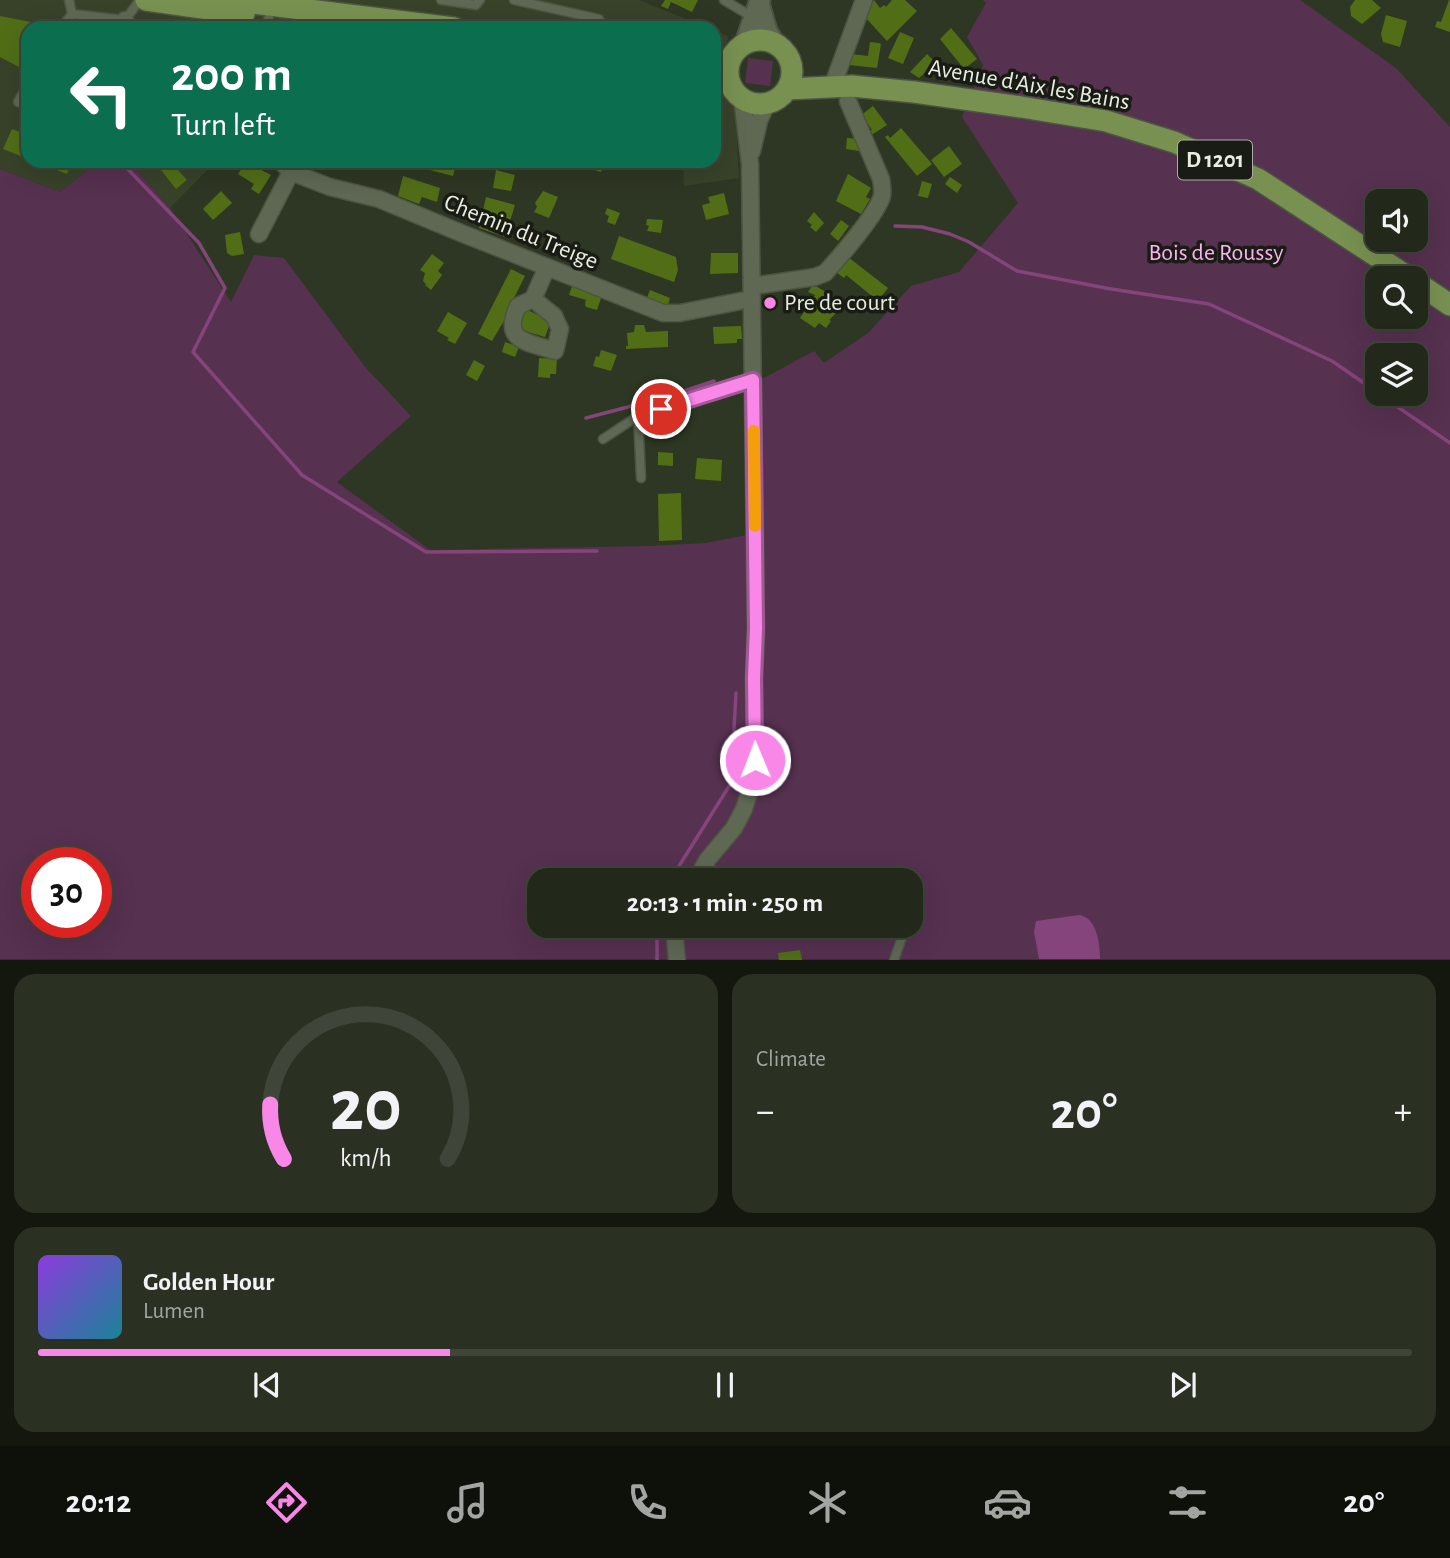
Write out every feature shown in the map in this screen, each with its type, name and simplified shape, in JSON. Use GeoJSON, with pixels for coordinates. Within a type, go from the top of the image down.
{"type":"FeatureCollection","features":[{"type":"Feature","properties":{"kind":"main road"},"geometry":{"type":"LineString","coordinates":[[146,0],[383,21]]}},
{"type":"Feature","properties":{"kind":"main road"},"geometry":{"type":"LineString","coordinates":[[229,0],[322,21]]}},
{"type":"Feature","properties":{"kind":"main road"},"geometry":{"type":"LineString","coordinates":[[755,40],[775,44],[788,57],[791,65],[792,74],[787,89],[781,96],[767,103],[756,104],[742,98],[721,77],[729,64],[730,52],[755,40]]}},
{"type":"Feature","properties":{"kind":"main road","name":"D 1201"},"geometry":{"type":"LineString","coordinates":[[791,65],[845,89]]}},
{"type":"Feature","properties":{"kind":"main road","name":"D 1201"},"geometry":{"type":"LineString","coordinates":[[787,89],[845,89]]}},
{"type":"Feature","properties":{"kind":"main road","name":"Avenue d'Aix les Bains"},"geometry":{"type":"LineString","coordinates":[[845,89],[942,96],[1106,121],[1174,142],[1258,179],[1392,266]]}},
{"type":"Feature","properties":{"kind":"main road"},"geometry":{"type":"LineString","coordinates":[[1428,290],[1450,305]]}},
{"type":"Feature","properties":{"kind":"street"},"geometry":{"type":"LineString","coordinates":[[845,89],[864,0]]}},
{"type":"Feature","properties":{"kind":"street"},"geometry":{"type":"LineString","coordinates":[[758,7],[775,44]]}},
{"type":"Feature","properties":{"kind":"street"},"geometry":{"type":"LineString","coordinates":[[730,52],[758,7]]}},
{"type":"Feature","properties":{"kind":"street","name":"Chemin du Treige"},"geometry":{"type":"LineString","coordinates":[[288,168],[330,187],[379,199],[663,313],[680,313],[825,273],[866,222],[881,199],[883,189],[845,89]]}},
{"type":"Feature","properties":{"kind":"street"},"geometry":{"type":"LineString","coordinates":[[703,868],[734,828],[744,809],[752,783],[755,760],[756,628],[750,164],[742,98]]}},
{"type":"Feature","properties":{"kind":"street"},"geometry":{"type":"LineString","coordinates":[[750,164],[759,121],[767,103]]}},
{"type":"Feature","properties":{"kind":"street"},"geometry":{"type":"LineString","coordinates":[[259,234],[286,168]]}},
{"type":"Feature","properties":{"kind":"street"},"geometry":{"type":"LineString","coordinates":[[533,299],[547,267]]}},
{"type":"Feature","properties":{"kind":"street"},"geometry":{"type":"LineString","coordinates":[[675,938],[677,960]]}},
{"type":"Feature","properties":{"kind":"lane"},"geometry":{"type":"LineString","coordinates":[[69,0],[72,14]]}},
{"type":"Feature","properties":{"kind":"lane"},"geometry":{"type":"LineString","coordinates":[[128,21],[140,0]]}},
{"type":"Feature","properties":{"kind":"lane"},"geometry":{"type":"LineString","coordinates":[[441,0],[476,5],[480,0]]}},
{"type":"Feature","properties":{"kind":"lane"},"geometry":{"type":"LineString","coordinates":[[514,0],[590,21]]}},
{"type":"Feature","properties":{"kind":"lane"},"geometry":{"type":"LineString","coordinates":[[724,0],[758,7]]}},
{"type":"Feature","properties":{"kind":"lane"},"geometry":{"type":"LineString","coordinates":[[72,14],[110,21]]}},
{"type":"Feature","properties":{"kind":"lane"},"geometry":{"type":"LineString","coordinates":[[66,21],[72,14]]}},
{"type":"Feature","properties":{"kind":"lane"},"geometry":{"type":"LineString","coordinates":[[603,439],[638,416],[753,373]]}},
{"type":"Feature","properties":{"kind":"lane"},"geometry":{"type":"LineString","coordinates":[[638,416],[641,478]]}},
{"type":"Feature","properties":{"kind":"lane"},"geometry":{"type":"LineString","coordinates":[[894,960],[902,938]]}},
{"type":"Feature","properties":{"kind":"shaded area"},"geometry":{"type":"Polygon","coordinates":[[[0,0],[639,0],[691,21],[21,21],[21,168],[90,168],[60,192],[0,169],[0,0]]]}},
{"type":"Feature","properties":{"kind":"shaded area"},"geometry":{"type":"Polygon","coordinates":[[[721,33],[728,36],[722,86],[735,108],[739,178],[684,186],[683,168],[721,168],[721,33]]]}},
{"type":"Feature","properties":{"kind":"shaded area"},"geometry":{"type":"Polygon","coordinates":[[[135,168],[209,168],[170,208],[135,168]]]}},
{"type":"Feature","properties":{"kind":"shaded area"},"geometry":{"type":"Polygon","coordinates":[[[1079,915],[1094,926],[1100,959],[1039,959],[1034,932],[1036,921],[1079,915]]]}},
{"type":"Feature","properties":{"kind":"green space","name":"Bois de Roussy"},"geometry":{"type":"Polygon","coordinates":[[[983,0],[1300,0],[1396,68],[1450,127],[1450,959],[0,959],[0,169],[60,192],[90,168],[135,168],[170,208],[231,302],[254,255],[284,258],[366,368],[411,416],[337,482],[430,550],[705,543],[763,532],[760,380],[814,351],[824,363],[868,333],[911,286],[959,272],[1018,203],[962,117],[983,65],[967,37],[986,3],[983,0]]]}},
{"type":"Feature","properties":{"kind":"green space"},"geometry":{"type":"Polygon","coordinates":[[[748,58],[773,61],[770,86],[745,83],[748,58]]]}},
{"type":"Feature","properties":{"kind":"building"},"geometry":{"type":"Polygon","coordinates":[[[665,0],[698,0],[692,12],[671,2],[668,9],[661,6],[665,0]]]}},
{"type":"Feature","properties":{"kind":"building"},"geometry":{"type":"Polygon","coordinates":[[[874,0],[880,8],[884,5],[886,7],[892,0],[905,0],[917,11],[887,41],[865,17],[874,0]]]}},
{"type":"Feature","properties":{"kind":"building"},"geometry":{"type":"Polygon","coordinates":[[[1355,0],[1372,0],[1381,8],[1362,24],[1351,16],[1350,7],[1355,0]]]}},
{"type":"Feature","properties":{"kind":"building"},"geometry":{"type":"Polygon","coordinates":[[[1449,0],[1450,32],[1435,27],[1437,21],[1441,22],[1449,0]]]}},
{"type":"Feature","properties":{"kind":"building"},"geometry":{"type":"Polygon","coordinates":[[[1386,15],[1407,21],[1400,47],[1383,42],[1381,34],[1386,15]]]}},
{"type":"Feature","properties":{"kind":"building"},"geometry":{"type":"Polygon","coordinates":[[[0,16],[26,21],[21,21],[19,67],[0,57],[0,16]]]}},
{"type":"Feature","properties":{"kind":"building"},"geometry":{"type":"Polygon","coordinates":[[[951,28],[977,59],[964,69],[940,39],[951,28]]]}},
{"type":"Feature","properties":{"kind":"building"},"geometry":{"type":"Polygon","coordinates":[[[900,32],[914,38],[903,64],[888,58],[900,32]]]}},
{"type":"Feature","properties":{"kind":"building"},"geometry":{"type":"Polygon","coordinates":[[[870,42],[881,44],[877,68],[849,65],[851,54],[868,56],[870,42]]]}},
{"type":"Feature","properties":{"kind":"building"},"geometry":{"type":"Polygon","coordinates":[[[927,54],[936,63],[919,78],[910,72],[927,54]]]}},
{"type":"Feature","properties":{"kind":"building"},"geometry":{"type":"Polygon","coordinates":[[[873,106],[887,125],[873,134],[860,116],[873,106]]]}},
{"type":"Feature","properties":{"kind":"building"},"geometry":{"type":"Polygon","coordinates":[[[901,128],[932,164],[917,176],[885,137],[888,135],[890,138],[901,128]]]}},
{"type":"Feature","properties":{"kind":"building"},"geometry":{"type":"Polygon","coordinates":[[[12,129],[21,132],[21,156],[3,149],[12,129]]]}},
{"type":"Feature","properties":{"kind":"building"},"geometry":{"type":"Polygon","coordinates":[[[847,138],[860,139],[859,151],[846,149],[847,138]]]}},
{"type":"Feature","properties":{"kind":"building"},"geometry":{"type":"Polygon","coordinates":[[[949,146],[962,164],[944,177],[931,160],[949,146]]]}},
{"type":"Feature","properties":{"kind":"building"},"geometry":{"type":"Polygon","coordinates":[[[51,168],[69,168],[67,174],[51,168]]]}},
{"type":"Feature","properties":{"kind":"building"},"geometry":{"type":"Polygon","coordinates":[[[159,168],[176,168],[187,180],[176,189],[159,168]]]}},
{"type":"Feature","properties":{"kind":"building"},"geometry":{"type":"Polygon","coordinates":[[[242,168],[258,168],[271,175],[259,194],[251,189],[254,184],[238,174],[242,168]]]}},
{"type":"Feature","properties":{"kind":"building"},"geometry":{"type":"Polygon","coordinates":[[[422,168],[455,168],[453,176],[422,168]]]}},
{"type":"Feature","properties":{"kind":"building"},"geometry":{"type":"Polygon","coordinates":[[[496,170],[515,175],[511,191],[493,188],[496,170]]]}},
{"type":"Feature","properties":{"kind":"building"},"geometry":{"type":"Polygon","coordinates":[[[848,174],[871,188],[866,197],[870,199],[861,214],[836,201],[848,174]]]}},
{"type":"Feature","properties":{"kind":"building"},"geometry":{"type":"Polygon","coordinates":[[[403,176],[440,188],[437,202],[422,197],[419,204],[398,196],[403,176]]]}},
{"type":"Feature","properties":{"kind":"building"},"geometry":{"type":"Polygon","coordinates":[[[950,177],[962,185],[957,193],[945,184],[950,177]]]}},
{"type":"Feature","properties":{"kind":"building"},"geometry":{"type":"Polygon","coordinates":[[[922,181],[932,184],[928,198],[918,196],[922,181]]]}},
{"type":"Feature","properties":{"kind":"building"},"geometry":{"type":"Polygon","coordinates":[[[221,191],[232,203],[213,220],[203,209],[221,191]]]}},
{"type":"Feature","properties":{"kind":"building"},"geometry":{"type":"Polygon","coordinates":[[[543,191],[558,197],[549,218],[534,212],[537,207],[535,203],[543,191]]]}},
{"type":"Feature","properties":{"kind":"building"},"geometry":{"type":"Polygon","coordinates":[[[724,193],[729,214],[706,220],[702,205],[710,203],[708,197],[724,193]]]}},
{"type":"Feature","properties":{"kind":"building"},"geometry":{"type":"Polygon","coordinates":[[[486,197],[515,205],[505,237],[479,228],[486,197]]]}},
{"type":"Feature","properties":{"kind":"building"},"geometry":{"type":"Polygon","coordinates":[[[607,208],[620,213],[615,225],[607,222],[607,208]]]}},
{"type":"Feature","properties":{"kind":"building"},"geometry":{"type":"Polygon","coordinates":[[[814,212],[824,223],[816,232],[807,221],[814,212]]]}},
{"type":"Feature","properties":{"kind":"building"},"geometry":{"type":"Polygon","coordinates":[[[647,219],[663,220],[661,233],[647,231],[647,219]]]}},
{"type":"Feature","properties":{"kind":"building"},"geometry":{"type":"Polygon","coordinates":[[[841,220],[849,226],[838,241],[830,234],[841,220]]]}},
{"type":"Feature","properties":{"kind":"building"},"geometry":{"type":"Polygon","coordinates":[[[240,232],[244,254],[232,256],[227,253],[225,235],[240,232]]]}},
{"type":"Feature","properties":{"kind":"building"},"geometry":{"type":"Polygon","coordinates":[[[619,236],[676,257],[678,270],[674,282],[611,259],[619,236]]]}},
{"type":"Feature","properties":{"kind":"building"},"geometry":{"type":"Polygon","coordinates":[[[711,253],[738,253],[738,273],[710,274],[711,253]]]}},
{"type":"Feature","properties":{"kind":"building"},"geometry":{"type":"Polygon","coordinates":[[[432,254],[444,263],[438,271],[442,275],[431,290],[423,281],[425,273],[420,270],[432,254]]]}},
{"type":"Feature","properties":{"kind":"building"},"geometry":{"type":"Polygon","coordinates":[[[848,257],[888,288],[878,301],[846,275],[844,278],[836,272],[848,257]]]}},
{"type":"Feature","properties":{"kind":"building"},"geometry":{"type":"Polygon","coordinates":[[[511,269],[525,276],[508,310],[510,311],[492,341],[478,334],[511,269]]]}},
{"type":"Feature","properties":{"kind":"building"},"geometry":{"type":"Polygon","coordinates":[[[574,280],[591,286],[589,293],[601,298],[597,310],[586,307],[586,300],[569,295],[574,280]]]}},
{"type":"Feature","properties":{"kind":"building"},"geometry":{"type":"Polygon","coordinates":[[[814,285],[836,298],[831,305],[839,310],[829,320],[831,321],[826,328],[819,323],[815,328],[800,318],[815,295],[808,292],[814,285]]]}},
{"type":"Feature","properties":{"kind":"building"},"geometry":{"type":"Polygon","coordinates":[[[650,290],[670,298],[668,305],[647,298],[650,290]]]}},
{"type":"Feature","properties":{"kind":"building"},"geometry":{"type":"Polygon","coordinates":[[[521,307],[551,321],[545,337],[513,324],[521,307]]]}},
{"type":"Feature","properties":{"kind":"building"},"geometry":{"type":"Polygon","coordinates":[[[448,312],[467,323],[455,344],[437,331],[448,312]]]}},
{"type":"Feature","properties":{"kind":"building"},"geometry":{"type":"Polygon","coordinates":[[[635,325],[644,325],[646,332],[668,331],[668,347],[626,349],[627,333],[634,332],[635,325]]]}},
{"type":"Feature","properties":{"kind":"building"},"geometry":{"type":"Polygon","coordinates":[[[741,326],[742,339],[737,339],[737,343],[714,344],[713,327],[741,326]]]}},
{"type":"Feature","properties":{"kind":"building"},"geometry":{"type":"Polygon","coordinates":[[[505,342],[519,347],[515,357],[502,352],[505,342]]]}},
{"type":"Feature","properties":{"kind":"building"},"geometry":{"type":"Polygon","coordinates":[[[601,350],[617,355],[611,371],[593,366],[601,350]]]}},
{"type":"Feature","properties":{"kind":"building"},"geometry":{"type":"Polygon","coordinates":[[[539,358],[557,359],[556,374],[550,374],[550,378],[538,377],[539,358]]]}},
{"type":"Feature","properties":{"kind":"building"},"geometry":{"type":"Polygon","coordinates":[[[474,360],[485,366],[477,381],[466,375],[474,360]]]}},
{"type":"Feature","properties":{"kind":"building"},"geometry":{"type":"Polygon","coordinates":[[[658,452],[673,453],[673,466],[658,465],[658,452]]]}},
{"type":"Feature","properties":{"kind":"building"},"geometry":{"type":"Polygon","coordinates":[[[697,458],[722,460],[721,481],[695,479],[697,458]]]}},
{"type":"Feature","properties":{"kind":"building"},"geometry":{"type":"Polygon","coordinates":[[[681,493],[682,540],[659,541],[658,494],[681,493]]]}},
{"type":"Feature","properties":{"kind":"building"},"geometry":{"type":"Polygon","coordinates":[[[800,950],[802,960],[779,960],[778,953],[800,950]]]}},
{"type":"Feature","properties":{"kind":"waterway"},"geometry":{"type":"LineString","coordinates":[[127,168],[199,243],[225,288],[193,352],[302,475],[426,552],[597,551]]}},
{"type":"Feature","properties":{"kind":"waterway"},"geometry":{"type":"LineString","coordinates":[[895,226],[922,227],[950,234],[969,242],[1017,271],[1209,304],[1332,361],[1365,384]]}},
{"type":"Feature","properties":{"kind":"waterway"},"geometry":{"type":"LineString","coordinates":[[586,418],[714,381]]}},
{"type":"Feature","properties":{"kind":"waterway"},"geometry":{"type":"LineString","coordinates":[[1396,406],[1450,443]]}},
{"type":"Feature","properties":{"kind":"waterway"},"geometry":{"type":"LineString","coordinates":[[678,868],[733,780],[737,757],[734,729],[736,693]]}},
{"type":"Feature","properties":{"kind":"waterway"},"geometry":{"type":"LineString","coordinates":[[657,938],[657,960]]}},
{"type":"Feature","properties":{"kind":"slow traffic"},"geometry":{"type":"LineString","coordinates":[[754,431],[755,526]]}},
{"type":"Feature","properties":{"kind":"place","name":"Pre de court"},"geometry":{"type":"Point","coordinates":[770,303]}},
{"type":"Feature","properties":{"kind":"route"},"geometry":{"type":"LineString","coordinates":[[661,409],[753,380],[755,760]]}}]}
